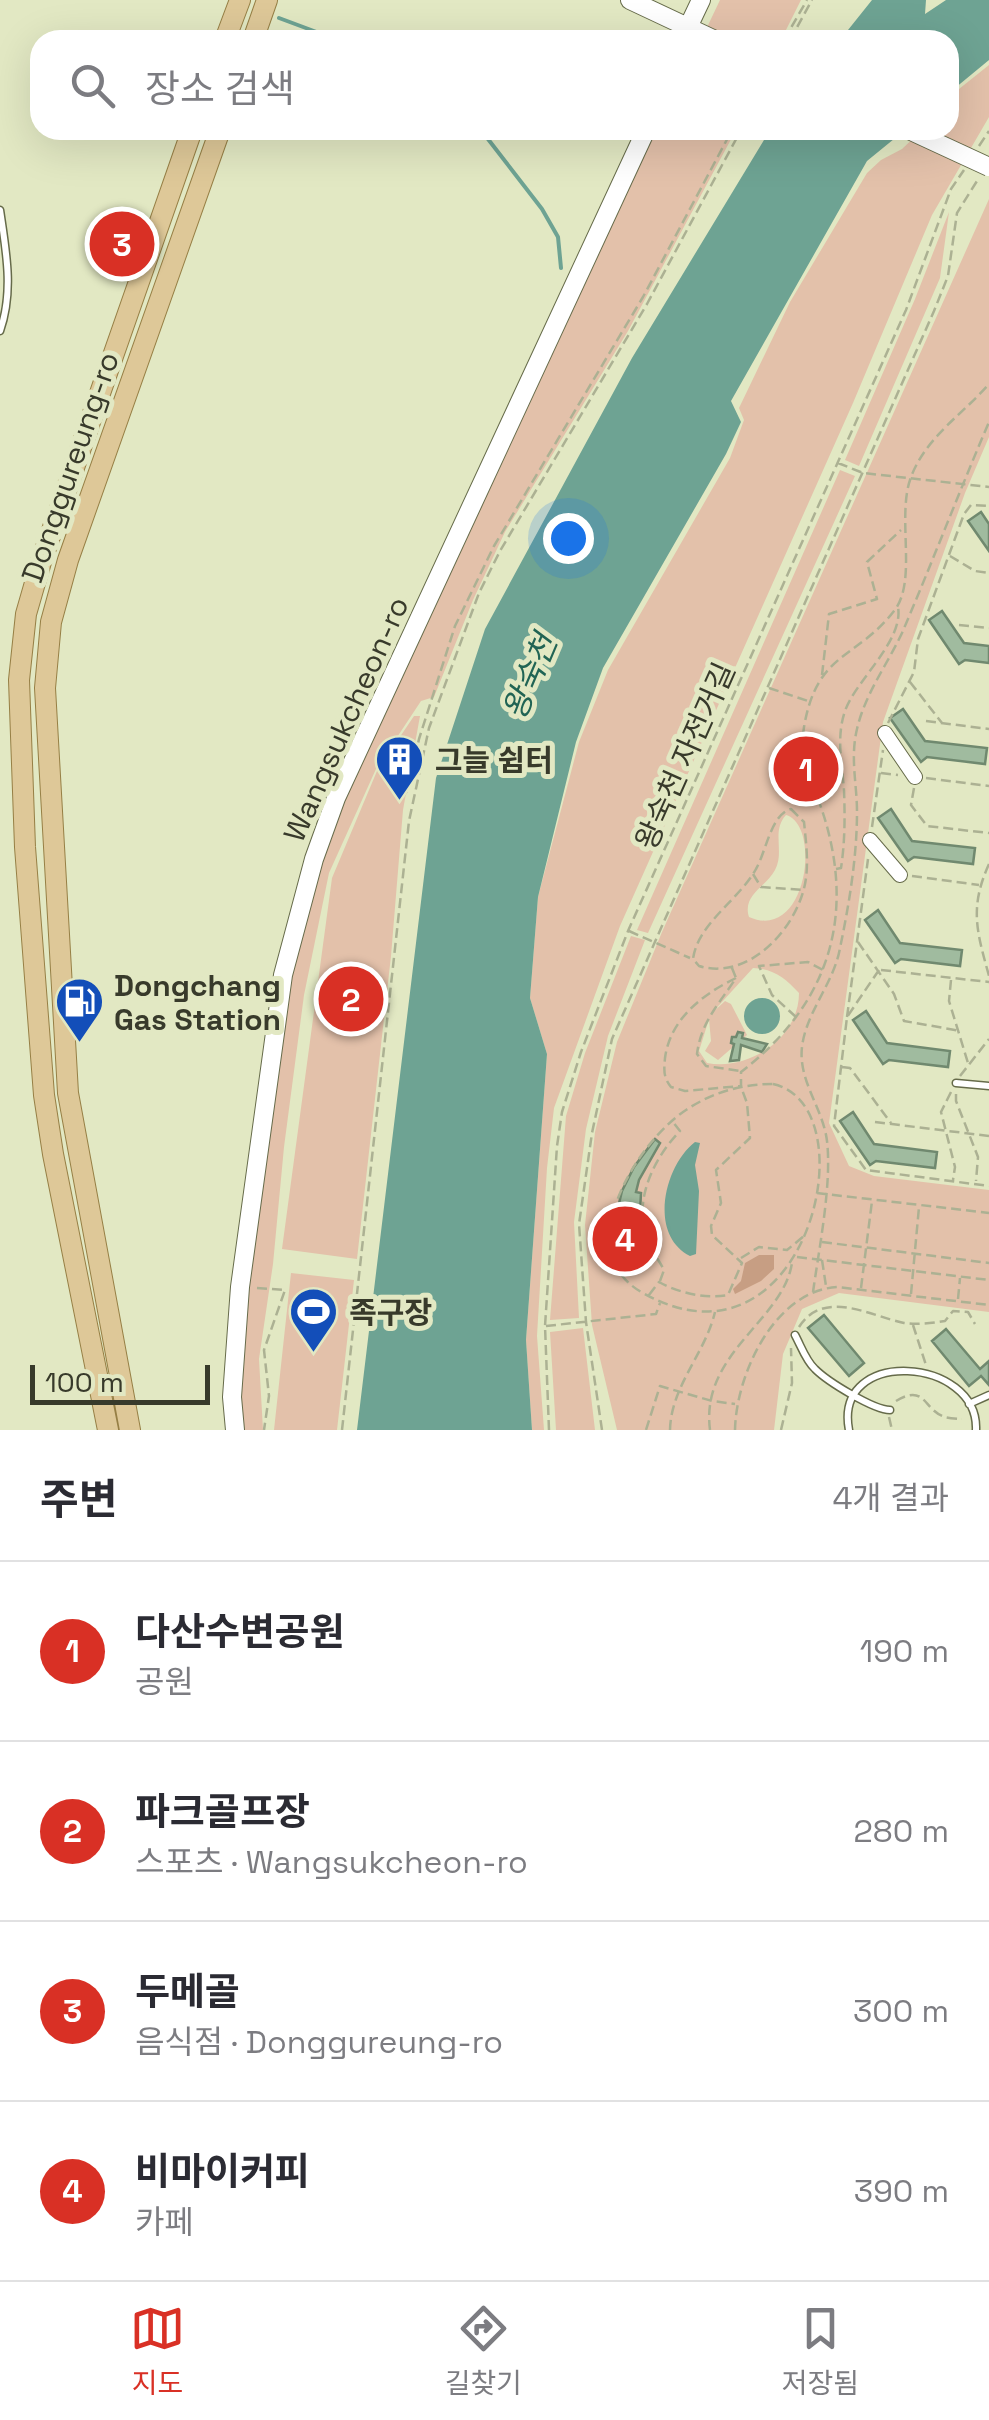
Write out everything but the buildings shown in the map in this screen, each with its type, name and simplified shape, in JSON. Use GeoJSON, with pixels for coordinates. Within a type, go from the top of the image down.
{"type":"FeatureCollection","features":[{"type":"Feature","properties":{"kind":"main road"},"geometry":{"type":"LineString","coordinates":[[229,30],[240,0]]}},
{"type":"Feature","properties":{"kind":"main road"},"geometry":{"type":"LineString","coordinates":[[256,30],[267,0]]}},
{"type":"Feature","properties":{"kind":"main road","name":"Donggureung-ro"},"geometry":{"type":"LineString","coordinates":[[108,1430],[52,1154],[44,1094],[25,847],[19,680],[26,614],[41,562],[189,140]]}},
{"type":"Feature","properties":{"kind":"main road","name":"Donggureung-ro"},"geometry":{"type":"LineString","coordinates":[[130,1430],[68,1093],[44,688],[50,622],[68,560],[216,140]]}},
{"type":"Feature","properties":{"kind":"street"},"geometry":{"type":"LineString","coordinates":[[630,0],[687,30]]}},
{"type":"Feature","properties":{"kind":"street"},"geometry":{"type":"LineString","coordinates":[[697,30],[702,0]]}},
{"type":"Feature","properties":{"kind":"street","name":"Wangsukcheon-ro"},"geometry":{"type":"LineString","coordinates":[[235,1430],[232,1397],[240,1287],[283,975],[314,859],[336,798],[641,140]]}},
{"type":"Feature","properties":{"kind":"street"},"geometry":{"type":"LineString","coordinates":[[928,140],[985,171]]}},
{"type":"Feature","properties":{"kind":"street"},"geometry":{"type":"LineString","coordinates":[[885,733],[915,777]]}},
{"type":"Feature","properties":{"kind":"street"},"geometry":{"type":"LineString","coordinates":[[870,840],[900,874]]}},
{"type":"Feature","properties":{"kind":"lane"},"geometry":{"type":"LineString","coordinates":[[0,210],[9,306],[0,331]]}},
{"type":"Feature","properties":{"kind":"lane"},"geometry":{"type":"LineString","coordinates":[[956,1082],[989,1086]]}},
{"type":"Feature","properties":{"kind":"lane"},"geometry":{"type":"LineString","coordinates":[[795,1335],[814,1368],[863,1402],[890,1410]]}},
{"type":"Feature","properties":{"kind":"lane"},"geometry":{"type":"LineString","coordinates":[[849,1430],[852,1400],[862,1385],[882,1373],[902,1369],[924,1372],[947,1383],[970,1404],[976,1430]]}},
{"type":"Feature","properties":{"kind":"lane"},"geometry":{"type":"LineString","coordinates":[[970,1404],[989,1395]]}},
{"type":"Feature","properties":{"kind":"path"},"geometry":{"type":"LineString","coordinates":[[791,30],[809,0]]}},
{"type":"Feature","properties":{"kind":"path"},"geometry":{"type":"LineString","coordinates":[[978,147],[989,131]]}},
{"type":"Feature","properties":{"kind":"path"},"geometry":{"type":"LineString","coordinates":[[401,799],[408,790],[423,722],[454,626],[494,546],[643,297],[727,140]]}},
{"type":"Feature","properties":{"kind":"path"},"geometry":{"type":"LineString","coordinates":[[342,1430],[410,821],[429,728],[458,643],[500,551],[639,317],[736,140]]}},
{"type":"Feature","properties":{"kind":"path","name":"왕숙천 자전거길"},"geometry":{"type":"LineString","coordinates":[[549,1430],[545,1326],[557,1146],[562,1112],[580,1052],[628,931],[906,310],[952,189],[968,162]]}},
{"type":"Feature","properties":{"kind":"path"},"geometry":{"type":"LineString","coordinates":[[602,1430],[586,1322],[579,1224],[592,1133],[612,1039],[948,276],[956,213],[985,171]]}},
{"type":"Feature","properties":{"kind":"path"},"geometry":{"type":"LineString","coordinates":[[835,869],[842,868],[844,850],[842,719],[899,615],[906,572],[903,512],[911,477],[934,439],[989,384]]}},
{"type":"Feature","properties":{"kind":"path"},"geometry":{"type":"LineString","coordinates":[[838,462],[863,473],[989,487]]}},
{"type":"Feature","properties":{"kind":"path"},"geometry":{"type":"LineString","coordinates":[[989,506],[971,505],[964,514],[918,639],[914,672],[891,712],[885,733],[834,1126],[866,1170],[989,1186]]}},
{"type":"Feature","properties":{"kind":"path"},"geometry":{"type":"LineString","coordinates":[[822,676],[829,614],[878,598],[867,562],[904,528]]}},
{"type":"Feature","properties":{"kind":"path"},"geometry":{"type":"LineString","coordinates":[[948,556],[989,573]]}},
{"type":"Feature","properties":{"kind":"path"},"geometry":{"type":"LineString","coordinates":[[660,1282],[714,1298],[728,1295],[741,1268],[739,1259],[718,1242],[711,1226],[721,1203],[716,1170],[750,1138],[741,1072],[798,1018],[823,970],[833,932],[835,869],[829,832],[805,754],[806,700],[822,676],[898,606]]}},
{"type":"Feature","properties":{"kind":"path"},"geometry":{"type":"LineString","coordinates":[[959,624],[989,628]]}},
{"type":"Feature","properties":{"kind":"path"},"geometry":{"type":"LineString","coordinates":[[909,681],[942,723]]}},
{"type":"Feature","properties":{"kind":"path"},"geometry":{"type":"LineString","coordinates":[[767,687],[806,700]]}},
{"type":"Feature","properties":{"kind":"path"},"geometry":{"type":"LineString","coordinates":[[926,721],[989,729]]}},
{"type":"Feature","properties":{"kind":"path"},"geometry":{"type":"LineString","coordinates":[[989,786],[915,777],[911,805],[927,826],[989,833]]}},
{"type":"Feature","properties":{"kind":"path"},"geometry":{"type":"LineString","coordinates":[[628,931],[686,955],[705,968],[731,966],[754,958],[786,926],[804,890],[808,868],[804,822],[791,810],[778,816],[753,874],[697,944],[693,959]]}},
{"type":"Feature","properties":{"kind":"path"},"geometry":{"type":"LineString","coordinates":[[989,864],[980,885],[976,928],[989,976]]}},
{"type":"Feature","properties":{"kind":"path"},"geometry":{"type":"LineString","coordinates":[[753,874],[761,887],[804,890]]}},
{"type":"Feature","properties":{"kind":"path"},"geometry":{"type":"LineString","coordinates":[[900,874],[980,885]]}},
{"type":"Feature","properties":{"kind":"path"},"geometry":{"type":"LineString","coordinates":[[836,896],[848,898]]}},
{"type":"Feature","properties":{"kind":"path"},"geometry":{"type":"LineString","coordinates":[[857,940],[894,994],[904,1021],[960,1031]]}},
{"type":"Feature","properties":{"kind":"path"},"geometry":{"type":"LineString","coordinates":[[754,958],[772,995],[798,1018]]}},
{"type":"Feature","properties":{"kind":"path"},"geometry":{"type":"LineString","coordinates":[[760,966],[808,962],[823,970]]}},
{"type":"Feature","properties":{"kind":"path"},"geometry":{"type":"LineString","coordinates":[[731,966],[736,978]]}},
{"type":"Feature","properties":{"kind":"path"},"geometry":{"type":"LineString","coordinates":[[879,970],[989,982]]}},
{"type":"Feature","properties":{"kind":"path"},"geometry":{"type":"LineString","coordinates":[[847,1017],[879,970]]}},
{"type":"Feature","properties":{"kind":"path"},"geometry":{"type":"LineString","coordinates":[[736,978],[708,1015],[697,1054],[706,1066],[741,1072]]}},
{"type":"Feature","properties":{"kind":"path"},"geometry":{"type":"LineString","coordinates":[[710,1430],[712,1401],[722,1370],[750,1328],[786,1286],[816,1193],[818,1142],[808,1107],[801,1097],[781,1086],[685,1091],[671,1087],[664,1076],[667,1044],[675,1025],[698,1003],[736,978]]}},
{"type":"Feature","properties":{"kind":"path"},"geometry":{"type":"LineString","coordinates":[[951,978],[949,1001],[968,1064]]}},
{"type":"Feature","properties":{"kind":"path"},"geometry":{"type":"LineString","coordinates":[[953,1181],[954,1168],[941,1112],[956,1082],[989,1039]]}},
{"type":"Feature","properties":{"kind":"path"},"geometry":{"type":"LineString","coordinates":[[840,1066],[850,1068],[892,1124]]}},
{"type":"Feature","properties":{"kind":"path"},"geometry":{"type":"LineString","coordinates":[[956,1082],[956,1101],[978,1157],[976,1184]]}},
{"type":"Feature","properties":{"kind":"path"},"geometry":{"type":"LineString","coordinates":[[740,1086],[703,1100],[672,1121],[632,1167],[619,1191],[611,1222],[612,1248],[619,1268],[632,1286],[648,1296],[680,1308],[715,1312],[758,1296],[780,1280],[794,1259]]}},
{"type":"Feature","properties":{"kind":"path"},"geometry":{"type":"LineString","coordinates":[[648,1296],[664,1270],[645,1235],[643,1208],[653,1168],[680,1131],[672,1121]]}},
{"type":"Feature","properties":{"kind":"path"},"geometry":{"type":"LineString","coordinates":[[875,1122],[989,1136]]}},
{"type":"Feature","properties":{"kind":"path"},"geometry":{"type":"LineString","coordinates":[[816,1193],[989,1213]]}},
{"type":"Feature","properties":{"kind":"path"},"geometry":{"type":"LineString","coordinates":[[861,1289],[872,1199]]}},
{"type":"Feature","properties":{"kind":"path"},"geometry":{"type":"LineString","coordinates":[[910,1295],[920,1205]]}},
{"type":"Feature","properties":{"kind":"path"},"geometry":{"type":"LineString","coordinates":[[739,1259],[758,1247],[787,1250],[805,1235]]}},
{"type":"Feature","properties":{"kind":"path"},"geometry":{"type":"LineString","coordinates":[[820,1242],[989,1263]]}},
{"type":"Feature","properties":{"kind":"path"},"geometry":{"type":"LineString","coordinates":[[794,1259],[989,1280]]}},
{"type":"Feature","properties":{"kind":"path"},"geometry":{"type":"LineString","coordinates":[[822,1259],[826,1288]]}},
{"type":"Feature","properties":{"kind":"path"},"geometry":{"type":"LineString","coordinates":[[958,1301],[960,1276]]}},
{"type":"Feature","properties":{"kind":"path"},"geometry":{"type":"LineString","coordinates":[[264,1430],[269,1396],[264,1350],[285,1290],[266,1288]]}},
{"type":"Feature","properties":{"kind":"path"},"geometry":{"type":"LineString","coordinates":[[735,1430],[738,1404],[752,1361],[786,1310],[802,1298],[826,1288],[861,1289],[989,1305]]}},
{"type":"Feature","properties":{"kind":"path"},"geometry":{"type":"LineString","coordinates":[[545,1326],[656,1314],[660,1302]]}},
{"type":"Feature","properties":{"kind":"path"},"geometry":{"type":"LineString","coordinates":[[781,1430],[792,1382],[790,1354],[795,1335],[815,1310],[836,1305],[913,1324],[945,1321],[953,1311],[968,1312],[975,1324]]}},
{"type":"Feature","properties":{"kind":"path"},"geometry":{"type":"LineString","coordinates":[[670,1430],[678,1390],[711,1329],[715,1312]]}},
{"type":"Feature","properties":{"kind":"path"},"geometry":{"type":"LineString","coordinates":[[913,1324],[926,1366],[917,1395]]}},
{"type":"Feature","properties":{"kind":"path"},"geometry":{"type":"LineString","coordinates":[[646,1430],[660,1386],[738,1404]]}},
{"type":"Feature","properties":{"kind":"path"},"geometry":{"type":"LineString","coordinates":[[892,1430],[890,1410],[898,1399],[917,1395]]}},
{"type":"Feature","properties":{"kind":"path"},"geometry":{"type":"LineString","coordinates":[[917,1395],[939,1414],[966,1423]]}},
{"type":"Feature","properties":{"kind":"shaded area"},"geometry":{"type":"Polygon","coordinates":[[[720,0],[801,0],[786,30],[706,30],[720,0]]]}},
{"type":"Feature","properties":{"kind":"shaded area"},"geometry":{"type":"Polygon","coordinates":[[[989,65],[989,117],[932,215],[853,403],[620,926],[554,1108],[537,1336],[544,1430],[532,1430],[526,1340],[547,1054],[530,998],[538,897],[579,742],[608,670],[730,458],[744,420],[739,408],[790,302],[867,173],[911,140],[959,140],[959,89],[989,65]]]}},
{"type":"Feature","properties":{"kind":"shaded area"},"geometry":{"type":"Polygon","coordinates":[[[651,140],[731,140],[628,331],[505,532],[434,697],[421,701],[376,769],[329,873],[304,995],[284,1147],[259,1359],[263,1430],[237,1430],[237,1355],[285,985],[335,808],[651,140]]]}},
{"type":"Feature","properties":{"kind":"shaded area"},"geometry":{"type":"Polygon","coordinates":[[[989,199],[989,437],[883,722],[829,1123],[849,1166],[874,1176],[989,1190],[989,1312],[839,1293],[802,1309],[783,1354],[774,1430],[617,1430],[592,1325],[585,1225],[595,1132],[617,1042],[662,932],[989,199]],[[786,815],[779,828],[778,863],[752,897],[749,917],[769,920],[784,913],[796,899],[803,880],[804,839],[797,823],[786,815]],[[753,968],[711,1014],[725,1001],[731,1004],[747,1035],[718,1060],[705,1051],[711,1041],[709,1019],[699,1051],[707,1063],[739,1062],[755,1056],[769,1048],[791,1024],[799,993],[779,975],[753,968]]]}},
{"type":"Feature","properties":{"kind":"shaded area"},"geometry":{"type":"Polygon","coordinates":[[[949,212],[940,278],[859,466],[845,460],[949,212]]]}},
{"type":"Feature","properties":{"kind":"shaded area"},"geometry":{"type":"Polygon","coordinates":[[[840,470],[855,476],[648,933],[637,930],[840,470]]]}},
{"type":"Feature","properties":{"kind":"shaded area"},"geometry":{"type":"Polygon","coordinates":[[[414,716],[420,716],[403,810],[357,1259],[282,1249],[332,878],[377,771],[414,716]]]}},
{"type":"Feature","properties":{"kind":"shaded area"},"geometry":{"type":"Polygon","coordinates":[[[631,936],[645,940],[608,1036],[586,1129],[574,1222],[579,1318],[550,1320],[566,1116],[585,1053],[631,936]]]}},
{"type":"Feature","properties":{"kind":"shaded area"},"geometry":{"type":"Polygon","coordinates":[[[759,1255],[774,1255],[774,1269],[761,1281],[735,1294],[733,1289],[741,1281],[745,1263],[759,1255]]]}},
{"type":"Feature","properties":{"kind":"shaded area","name":"족구장"},"geometry":{"type":"Polygon","coordinates":[[[291,1273],[354,1280],[337,1430],[274,1430],[291,1273]]]}},
{"type":"Feature","properties":{"kind":"shaded area"},"geometry":{"type":"Polygon","coordinates":[[[583,1328],[595,1430],[556,1430],[550,1332],[583,1328]]]}},
{"type":"Feature","properties":{"kind":"water"},"geometry":{"type":"Polygon","coordinates":[[[872,0],[926,0],[925,14],[946,0],[989,0],[989,60],[959,85],[959,30],[848,30],[872,0]]]}},
{"type":"Feature","properties":{"kind":"water","name":"왕숙천"},"geometry":{"type":"Polygon","coordinates":[[[764,140],[893,140],[867,161],[731,401],[741,422],[603,668],[576,742],[538,897],[530,998],[547,1054],[526,1340],[532,1430],[357,1430],[436,778],[485,629],[632,358],[764,140]]]}},
{"type":"Feature","properties":{"kind":"water"},"geometry":{"type":"Polygon","coordinates":[[[762,998],[775,1003],[780,1016],[775,1029],[762,1034],[749,1029],[744,1016],[749,1003],[762,998]]]}},
{"type":"Feature","properties":{"kind":"water"},"geometry":{"type":"Polygon","coordinates":[[[695,1142],[700,1143],[695,1165],[699,1191],[696,1254],[690,1256],[669,1233],[665,1200],[675,1167],[695,1142]]]}},
{"type":"Feature","properties":{"kind":"waterway"},"geometry":{"type":"LineString","coordinates":[[279,18],[311,30]]}},
{"type":"Feature","properties":{"kind":"waterway"},"geometry":{"type":"LineString","coordinates":[[489,140],[542,209],[558,237],[561,268]]}},
{"type":"Feature","properties":{"kind":"place","name":"두메골"},"geometry":{"type":"Point","coordinates":[122,244]}},
{"type":"Feature","properties":{"kind":"place","name":"다산수변공원"},"geometry":{"type":"Point","coordinates":[806,769]}},
{"type":"Feature","properties":{"kind":"place","name":"그늘 쉼터"},"geometry":{"type":"Point","coordinates":[400,802]}},
{"type":"Feature","properties":{"kind":"place","name":"파크골프장"},"geometry":{"type":"Point","coordinates":[351,999]}},
{"type":"Feature","properties":{"kind":"place","name":"Dongchang Gas Station"},"geometry":{"type":"Point","coordinates":[79,1044]}},
{"type":"Feature","properties":{"kind":"place","name":"비마이커피"},"geometry":{"type":"Point","coordinates":[625,1239]}},
{"type":"Feature","properties":{"kind":"place","name":"족구장"},"geometry":{"type":"Point","coordinates":[314,1354]}}]}
